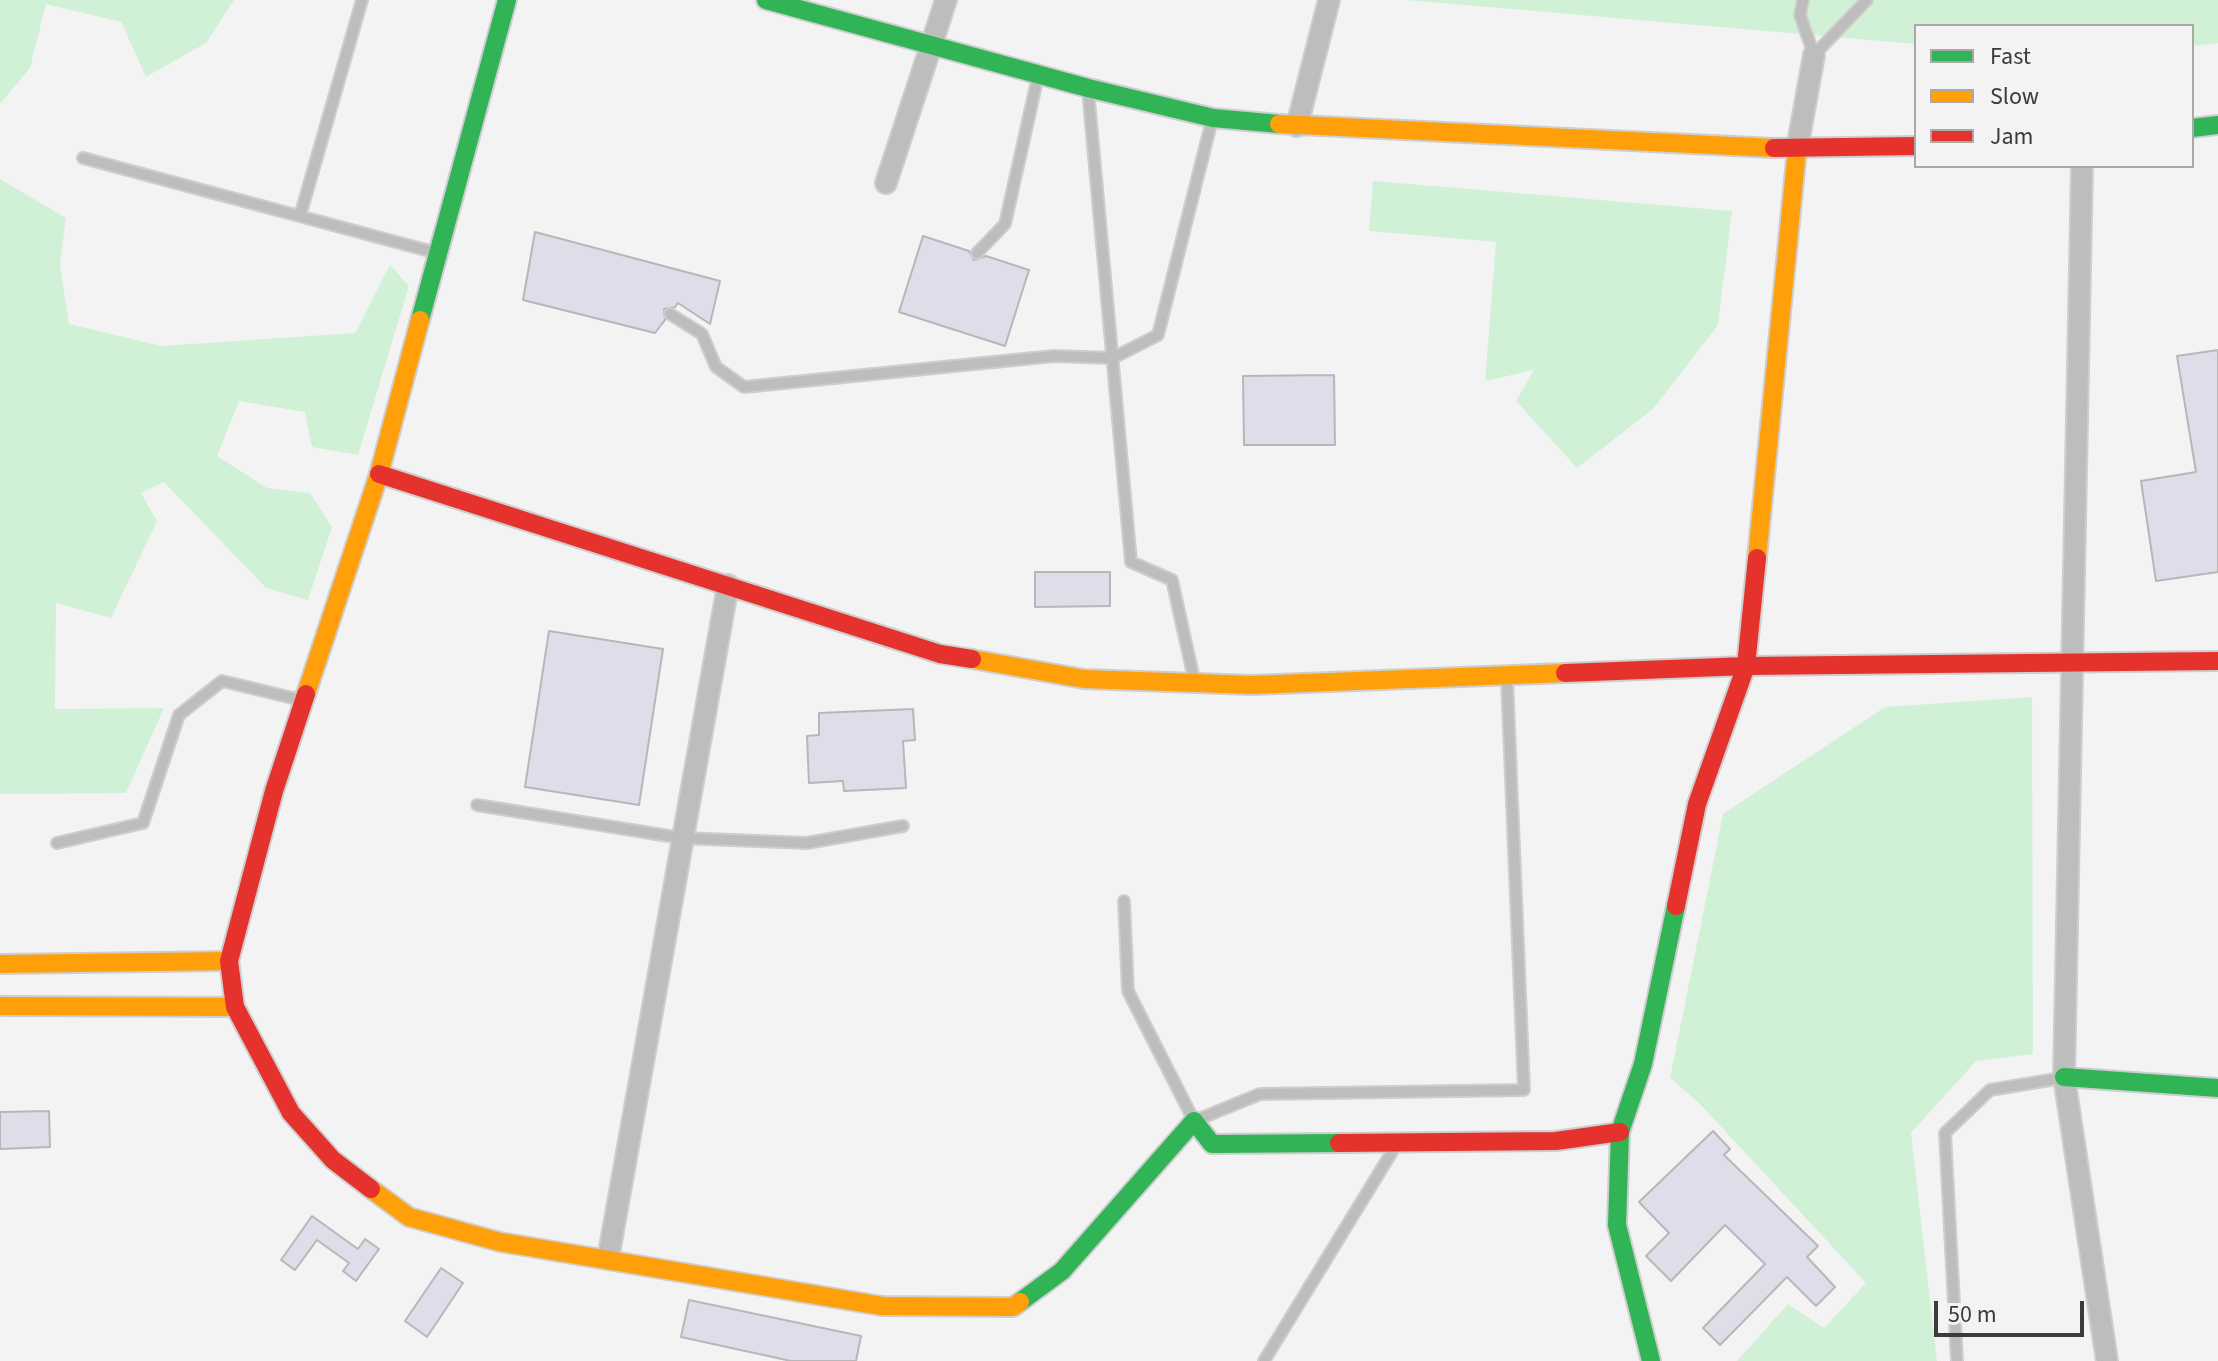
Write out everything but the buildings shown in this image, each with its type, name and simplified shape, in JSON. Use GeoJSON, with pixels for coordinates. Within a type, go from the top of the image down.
{"type":"FeatureCollection","features":[{"type":"Feature","properties":{"kind":"street"},"geometry":{"type":"LineString","coordinates":[[507,0],[379,474],[274,791],[229,961],[235,1007],[255,1038],[291,1113],[333,1160],[409,1217],[500,1242],[882,1306],[1013,1307],[1062,1271],[1194,1121],[1212,1144],[1556,1141],[1620,1132]]}},
{"type":"Feature","properties":{"kind":"street"},"geometry":{"type":"LineString","coordinates":[[766,0],[1088,88],[1213,118],[1297,126],[1797,149],[1914,146]]}},
{"type":"Feature","properties":{"kind":"street"},"geometry":{"type":"LineString","coordinates":[[886,183],[934,45],[946,0]]}},
{"type":"Feature","properties":{"kind":"street"},"geometry":{"type":"LineString","coordinates":[[1297,126],[1329,0]]}},
{"type":"Feature","properties":{"kind":"street"},"geometry":{"type":"LineString","coordinates":[[1651,1361],[1617,1225],[1620,1132],[1643,1064],[1697,804],[1746,666],[1797,149],[1814,55]]}},
{"type":"Feature","properties":{"kind":"street"},"geometry":{"type":"LineString","coordinates":[[2194,128],[2218,125]]}},
{"type":"Feature","properties":{"kind":"street"},"geometry":{"type":"LineString","coordinates":[[2082,168],[2075,661],[2064,1077],[2107,1361]]}},
{"type":"Feature","properties":{"kind":"street"},"geometry":{"type":"LineString","coordinates":[[379,474],[940,654],[1084,679],[1252,685],[1746,666],[2218,661]]}},
{"type":"Feature","properties":{"kind":"street"},"geometry":{"type":"LineString","coordinates":[[608,1259],[728,585]]}},
{"type":"Feature","properties":{"kind":"street"},"geometry":{"type":"LineString","coordinates":[[0,964],[229,961]]}},
{"type":"Feature","properties":{"kind":"street"},"geometry":{"type":"LineString","coordinates":[[0,1006],[235,1007]]}},
{"type":"Feature","properties":{"kind":"street"},"geometry":{"type":"LineString","coordinates":[[2064,1077],[2218,1088]]}},
{"type":"Feature","properties":{"kind":"lane"},"geometry":{"type":"LineString","coordinates":[[300,216],[362,0]]}},
{"type":"Feature","properties":{"kind":"lane"},"geometry":{"type":"LineString","coordinates":[[1803,0],[1800,15],[1814,55],[1867,0]]}},
{"type":"Feature","properties":{"kind":"lane"},"geometry":{"type":"LineString","coordinates":[[977,253],[1005,224],[1038,74]]}},
{"type":"Feature","properties":{"kind":"lane"},"geometry":{"type":"LineString","coordinates":[[1088,88],[1131,562],[1172,580],[1195,683]]}},
{"type":"Feature","properties":{"kind":"lane"},"geometry":{"type":"LineString","coordinates":[[670,314],[702,334],[716,367],[744,387],[1054,356],[1113,358],[1158,335],[1213,118]]}},
{"type":"Feature","properties":{"kind":"lane"},"geometry":{"type":"LineString","coordinates":[[83,158],[438,253]]}},
{"type":"Feature","properties":{"kind":"lane"},"geometry":{"type":"LineString","coordinates":[[1124,901],[1128,991],[1194,1121],[1260,1094],[1524,1090],[1507,675]]}},
{"type":"Feature","properties":{"kind":"lane"},"geometry":{"type":"LineString","coordinates":[[57,843],[143,823],[179,715],[222,681],[304,701]]}},
{"type":"Feature","properties":{"kind":"lane"},"geometry":{"type":"LineString","coordinates":[[477,805],[681,838],[807,843],[903,826]]}},
{"type":"Feature","properties":{"kind":"lane"},"geometry":{"type":"LineString","coordinates":[[1957,1361],[1945,1133],[1990,1090],[2064,1077]]}},
{"type":"Feature","properties":{"kind":"lane"},"geometry":{"type":"LineString","coordinates":[[1264,1361],[1398,1142]]}},
{"type":"Feature","properties":{"kind":"green space"},"geometry":{"type":"Polygon","coordinates":[[[0,0],[234,0],[206,43],[146,77],[121,22],[46,4],[30,68],[0,104],[0,0]]]}},
{"type":"Feature","properties":{"kind":"green space"},"geometry":{"type":"Polygon","coordinates":[[[1407,0],[2218,0],[2218,43],[2194,46],[2194,24],[1914,24],[1914,44],[1407,0]]]}},
{"type":"Feature","properties":{"kind":"green space"},"geometry":{"type":"Polygon","coordinates":[[[0,179],[66,218],[60,264],[69,324],[161,346],[355,333],[390,265],[409,286],[358,455],[312,447],[305,412],[239,401],[217,456],[267,488],[310,493],[332,527],[308,600],[266,588],[164,482],[141,493],[157,521],[111,618],[56,603],[55,709],[164,708],[126,793],[0,794],[0,179]]]}},
{"type":"Feature","properties":{"kind":"green space"},"geometry":{"type":"Polygon","coordinates":[[[1373,181],[1732,211],[1718,325],[1653,409],[1577,468],[1516,401],[1534,370],[1485,381],[1496,242],[1369,231],[1373,181]]]}},
{"type":"Feature","properties":{"kind":"green space"},"geometry":{"type":"Polygon","coordinates":[[[2032,697],[2033,1054],[1976,1061],[1911,1133],[1937,1361],[1737,1361],[1788,1304],[1824,1328],[1866,1283],[1699,1103],[1670,1078],[1723,814],[1885,707],[2032,697]]]}},
{"type":"Feature","properties":{"kind":"traffic: fast"},"geometry":{"type":"LineString","coordinates":[[420,320],[507,0]]}},
{"type":"Feature","properties":{"kind":"traffic: fast"},"geometry":{"type":"LineString","coordinates":[[766,0],[1088,88],[1213,118],[1279,124]]}},
{"type":"Feature","properties":{"kind":"traffic: fast"},"geometry":{"type":"LineString","coordinates":[[2194,128],[2218,125]]}},
{"type":"Feature","properties":{"kind":"traffic: fast"},"geometry":{"type":"LineString","coordinates":[[1651,1361],[1617,1225],[1620,1132],[1643,1064],[1676,906]]}},
{"type":"Feature","properties":{"kind":"traffic: fast"},"geometry":{"type":"LineString","coordinates":[[2064,1077],[2218,1088]]}},
{"type":"Feature","properties":{"kind":"traffic: fast"},"geometry":{"type":"LineString","coordinates":[[1020,1302],[1062,1271],[1194,1121],[1212,1144],[1339,1143]]}},
{"type":"Feature","properties":{"kind":"traffic: slow"},"geometry":{"type":"LineString","coordinates":[[1279,124],[1774,148]]}},
{"type":"Feature","properties":{"kind":"traffic: slow"},"geometry":{"type":"LineString","coordinates":[[1757,558],[1797,149]]}},
{"type":"Feature","properties":{"kind":"traffic: slow"},"geometry":{"type":"LineString","coordinates":[[306,694],[379,474],[420,320]]}},
{"type":"Feature","properties":{"kind":"traffic: slow"},"geometry":{"type":"LineString","coordinates":[[972,659],[1084,679],[1252,685],[1565,673]]}},
{"type":"Feature","properties":{"kind":"traffic: slow"},"geometry":{"type":"LineString","coordinates":[[0,964],[229,961]]}},
{"type":"Feature","properties":{"kind":"traffic: slow"},"geometry":{"type":"LineString","coordinates":[[0,1006],[235,1007]]}},
{"type":"Feature","properties":{"kind":"traffic: slow"},"geometry":{"type":"LineString","coordinates":[[371,1189],[409,1217],[500,1242],[882,1306],[1013,1307],[1020,1302]]}},
{"type":"Feature","properties":{"kind":"traffic: jam"},"geometry":{"type":"LineString","coordinates":[[1774,148],[1914,146]]}},
{"type":"Feature","properties":{"kind":"traffic: jam"},"geometry":{"type":"LineString","coordinates":[[379,474],[940,654],[972,659]]}},
{"type":"Feature","properties":{"kind":"traffic: jam"},"geometry":{"type":"LineString","coordinates":[[1676,906],[1697,804],[1746,666],[1757,558]]}},
{"type":"Feature","properties":{"kind":"traffic: jam"},"geometry":{"type":"LineString","coordinates":[[1565,673],[1746,666],[2218,661]]}},
{"type":"Feature","properties":{"kind":"traffic: jam"},"geometry":{"type":"LineString","coordinates":[[306,694],[274,791],[229,961],[235,1007],[291,1113],[333,1160],[371,1189]]}},
{"type":"Feature","properties":{"kind":"traffic: jam"},"geometry":{"type":"LineString","coordinates":[[1339,1143],[1556,1141],[1620,1132]]}}]}
